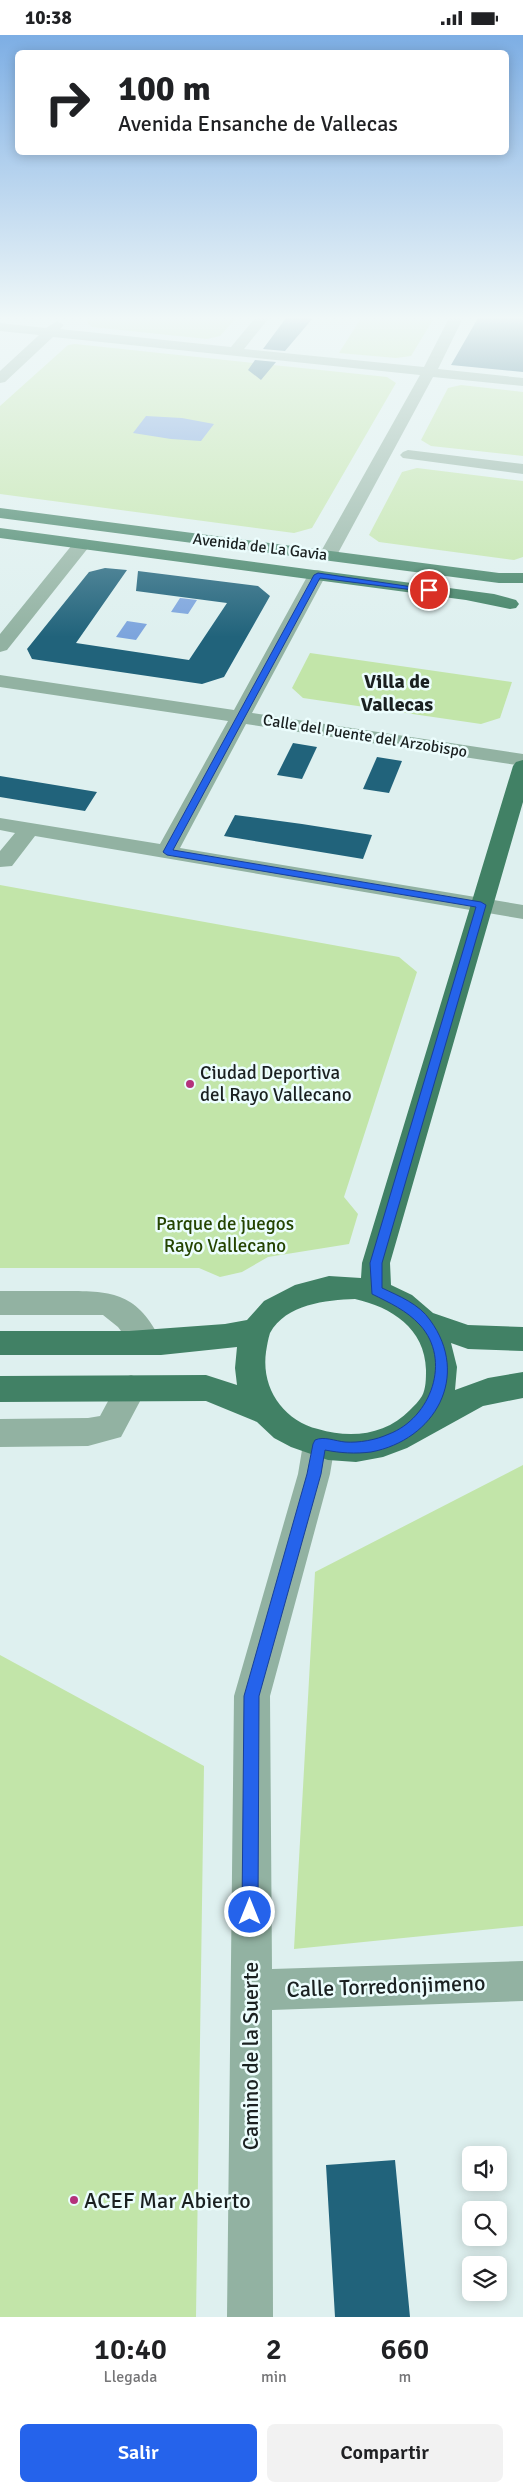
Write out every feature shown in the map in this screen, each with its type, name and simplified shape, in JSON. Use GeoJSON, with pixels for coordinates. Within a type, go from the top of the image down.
{"type":"FeatureCollection","features":[{"type":"Feature","properties":{"kind":"main road","name":"Avenida de La Gavia"},"geometry":{"type":"LineString","coordinates":[[0,513],[499,578],[522,577]]}},
{"type":"Feature","properties":{"kind":"main road","name":"Avenida de La Gavia"},"geometry":{"type":"LineString","coordinates":[[0,533],[476,596],[516,610]]}},
{"type":"Feature","properties":{"kind":"main road"},"geometry":{"type":"LineString","coordinates":[[516,610],[507,596],[510,586],[522,577]]}},
{"type":"Feature","properties":{"kind":"main road"},"geometry":{"type":"LineString","coordinates":[[376,1291],[376,1263],[523,766]]}},
{"type":"Feature","properties":{"kind":"main road"},"geometry":{"type":"LineString","coordinates":[[267,1412],[252,1385],[248,1357],[256,1331],[272,1311],[294,1296],[320,1288],[348,1286],[376,1291],[403,1303],[425,1322],[439,1348],[443,1375],[435,1403],[415,1426]]}},
{"type":"Feature","properties":{"kind":"main road"},"geometry":{"type":"LineString","coordinates":[[425,1322],[468,1337],[523,1339]]}},
{"type":"Feature","properties":{"kind":"main road"},"geometry":{"type":"LineString","coordinates":[[0,1343],[147,1342],[216,1339],[256,1331]]}},
{"type":"Feature","properties":{"kind":"main road"},"geometry":{"type":"LineString","coordinates":[[0,1389],[206,1388],[219,1391],[267,1412],[290,1431],[319,1444],[345,1448],[371,1446],[395,1438],[415,1426],[494,1387],[523,1385]]}},
{"type":"Feature","properties":{"kind":"street"},"geometry":{"type":"LineString","coordinates":[[328,555],[400,424]]}},
{"type":"Feature","properties":{"kind":"street"},"geometry":{"type":"LineString","coordinates":[[408,455],[523,469]]}},
{"type":"Feature","properties":{"kind":"street"},"geometry":{"type":"LineString","coordinates":[[0,647],[82,543]]}},
{"type":"Feature","properties":{"kind":"street"},"geometry":{"type":"LineString","coordinates":[[167,852],[318,575]]}},
{"type":"Feature","properties":{"kind":"street","name":"Calle del Puente del Arzobispo"},"geometry":{"type":"LineString","coordinates":[[0,664],[523,760]]}},
{"type":"Feature","properties":{"kind":"street","name":"Calle del Puente del Arzobispo"},"geometry":{"type":"LineString","coordinates":[[0,681],[515,740]]}},
{"type":"Feature","properties":{"kind":"street"},"geometry":{"type":"LineString","coordinates":[[0,824],[523,912]]}},
{"type":"Feature","properties":{"kind":"street"},"geometry":{"type":"LineString","coordinates":[[4,861],[28,829]]}},
{"type":"Feature","properties":{"kind":"street"},"geometry":{"type":"LineString","coordinates":[[0,1303],[105,1303],[116,1306],[124,1312],[147,1342]]}},
{"type":"Feature","properties":{"kind":"street"},"geometry":{"type":"LineString","coordinates":[[0,1433],[88,1432],[110,1427],[131,1388]]}},
{"type":"Feature","properties":{"kind":"street","name":"Camino de la Suerte"},"geometry":{"type":"LineString","coordinates":[[250,2317],[252,1696],[314,1474],[319,1444]]}},
{"type":"Feature","properties":{"kind":"street","name":"Calle Torredonjimeno"},"geometry":{"type":"LineString","coordinates":[[250,1990],[523,1981]]}},
{"type":"Feature","properties":{"kind":"green space"},"geometry":{"type":"Polygon","coordinates":[[[0,424],[372,424],[312,528],[294,533],[0,494],[0,424]]]}},
{"type":"Feature","properties":{"kind":"green space"},"geometry":{"type":"Polygon","coordinates":[[[429,424],[523,424],[523,456],[431,446],[421,440],[429,424]]]}},
{"type":"Feature","properties":{"kind":"green space"},"geometry":{"type":"Polygon","coordinates":[[[417,468],[523,481],[523,557],[514,560],[379,542],[369,535],[402,472],[417,468]]]}},
{"type":"Feature","properties":{"kind":"green space"},"geometry":{"type":"Polygon","coordinates":[[[310,653],[512,682],[500,718],[481,724],[303,698],[292,688],[310,653]]]}},
{"type":"Feature","properties":{"kind":"green space","name":"Ciudad Deportiva del Rayo Vallecano"},"geometry":{"type":"Polygon","coordinates":[[[0,885],[399,957],[417,972],[344,1197],[358,1214],[349,1244],[268,1257],[242,1272],[220,1277],[199,1268],[0,1268],[0,885]]]}},
{"type":"Feature","properties":{"kind":"green space"},"geometry":{"type":"Polygon","coordinates":[[[523,1465],[523,1926],[294,1949],[315,1572],[523,1465]]]}},
{"type":"Feature","properties":{"kind":"green space"},"geometry":{"type":"Polygon","coordinates":[[[0,1655],[204,1766],[196,2317],[0,2317],[0,1655]]]}},
{"type":"Feature","properties":{"kind":"water"},"geometry":{"type":"Polygon","coordinates":[[[140,424],[214,424],[201,441],[171,439],[133,433],[140,424]]]}},
{"type":"Feature","properties":{"kind":"water"},"geometry":{"type":"Polygon","coordinates":[[[180,598],[197,600],[188,614],[171,612],[180,598]]]}},
{"type":"Feature","properties":{"kind":"water"},"geometry":{"type":"Polygon","coordinates":[[[127,621],[147,624],[136,640],[116,637],[127,621]]]}},
{"type":"Feature","properties":{"kind":"building"},"geometry":{"type":"Polygon","coordinates":[[[105,568],[127,570],[76,643],[189,660],[227,603],[136,591],[138,571],[258,586],[270,596],[224,677],[202,684],[32,659],[27,649],[89,572],[105,568]]]}},
{"type":"Feature","properties":{"kind":"building"},"geometry":{"type":"Polygon","coordinates":[[[293,743],[317,747],[302,779],[277,775],[293,743]]]}},
{"type":"Feature","properties":{"kind":"building"},"geometry":{"type":"Polygon","coordinates":[[[377,757],[402,761],[389,793],[363,789],[377,757]]]}},
{"type":"Feature","properties":{"kind":"building"},"geometry":{"type":"Polygon","coordinates":[[[0,776],[97,792],[85,811],[0,797],[0,776]]]}},
{"type":"Feature","properties":{"kind":"building"},"geometry":{"type":"Polygon","coordinates":[[[235,815],[372,835],[363,859],[224,836],[235,815]]]}},
{"type":"Feature","properties":{"kind":"building"},"geometry":{"type":"Polygon","coordinates":[[[395,2160],[410,2317],[335,2317],[326,2165],[395,2160]]]}},
{"type":"Feature","properties":{"kind":"place","name":"Ciudad Deportiva del Rayo Vallecano"},"geometry":{"type":"Point","coordinates":[190,1084]}},
{"type":"Feature","properties":{"kind":"place","name":"ACEF Mar Abierto"},"geometry":{"type":"Point","coordinates":[74,2200]}},
{"type":"Feature","properties":{"kind":"district","name":"Villa de Vallecas"},"geometry":{"type":"Point","coordinates":[397,692]}},
{"type":"Feature","properties":{"kind":"route"},"geometry":{"type":"LineString","coordinates":[[250,1912],[252,1696],[294,1539],[314,1474],[319,1444],[345,1448],[371,1446],[395,1438],[415,1426],[435,1403],[443,1375],[439,1348],[425,1322],[403,1303],[376,1291],[376,1263],[481,905],[167,852],[318,575],[429,590]]}},
{"type":"Feature","properties":{"kind":"park label","name":"Parque de juegos Rayo Vallecano"},"geometry":{"type":"Point","coordinates":[225,1235]}}]}
